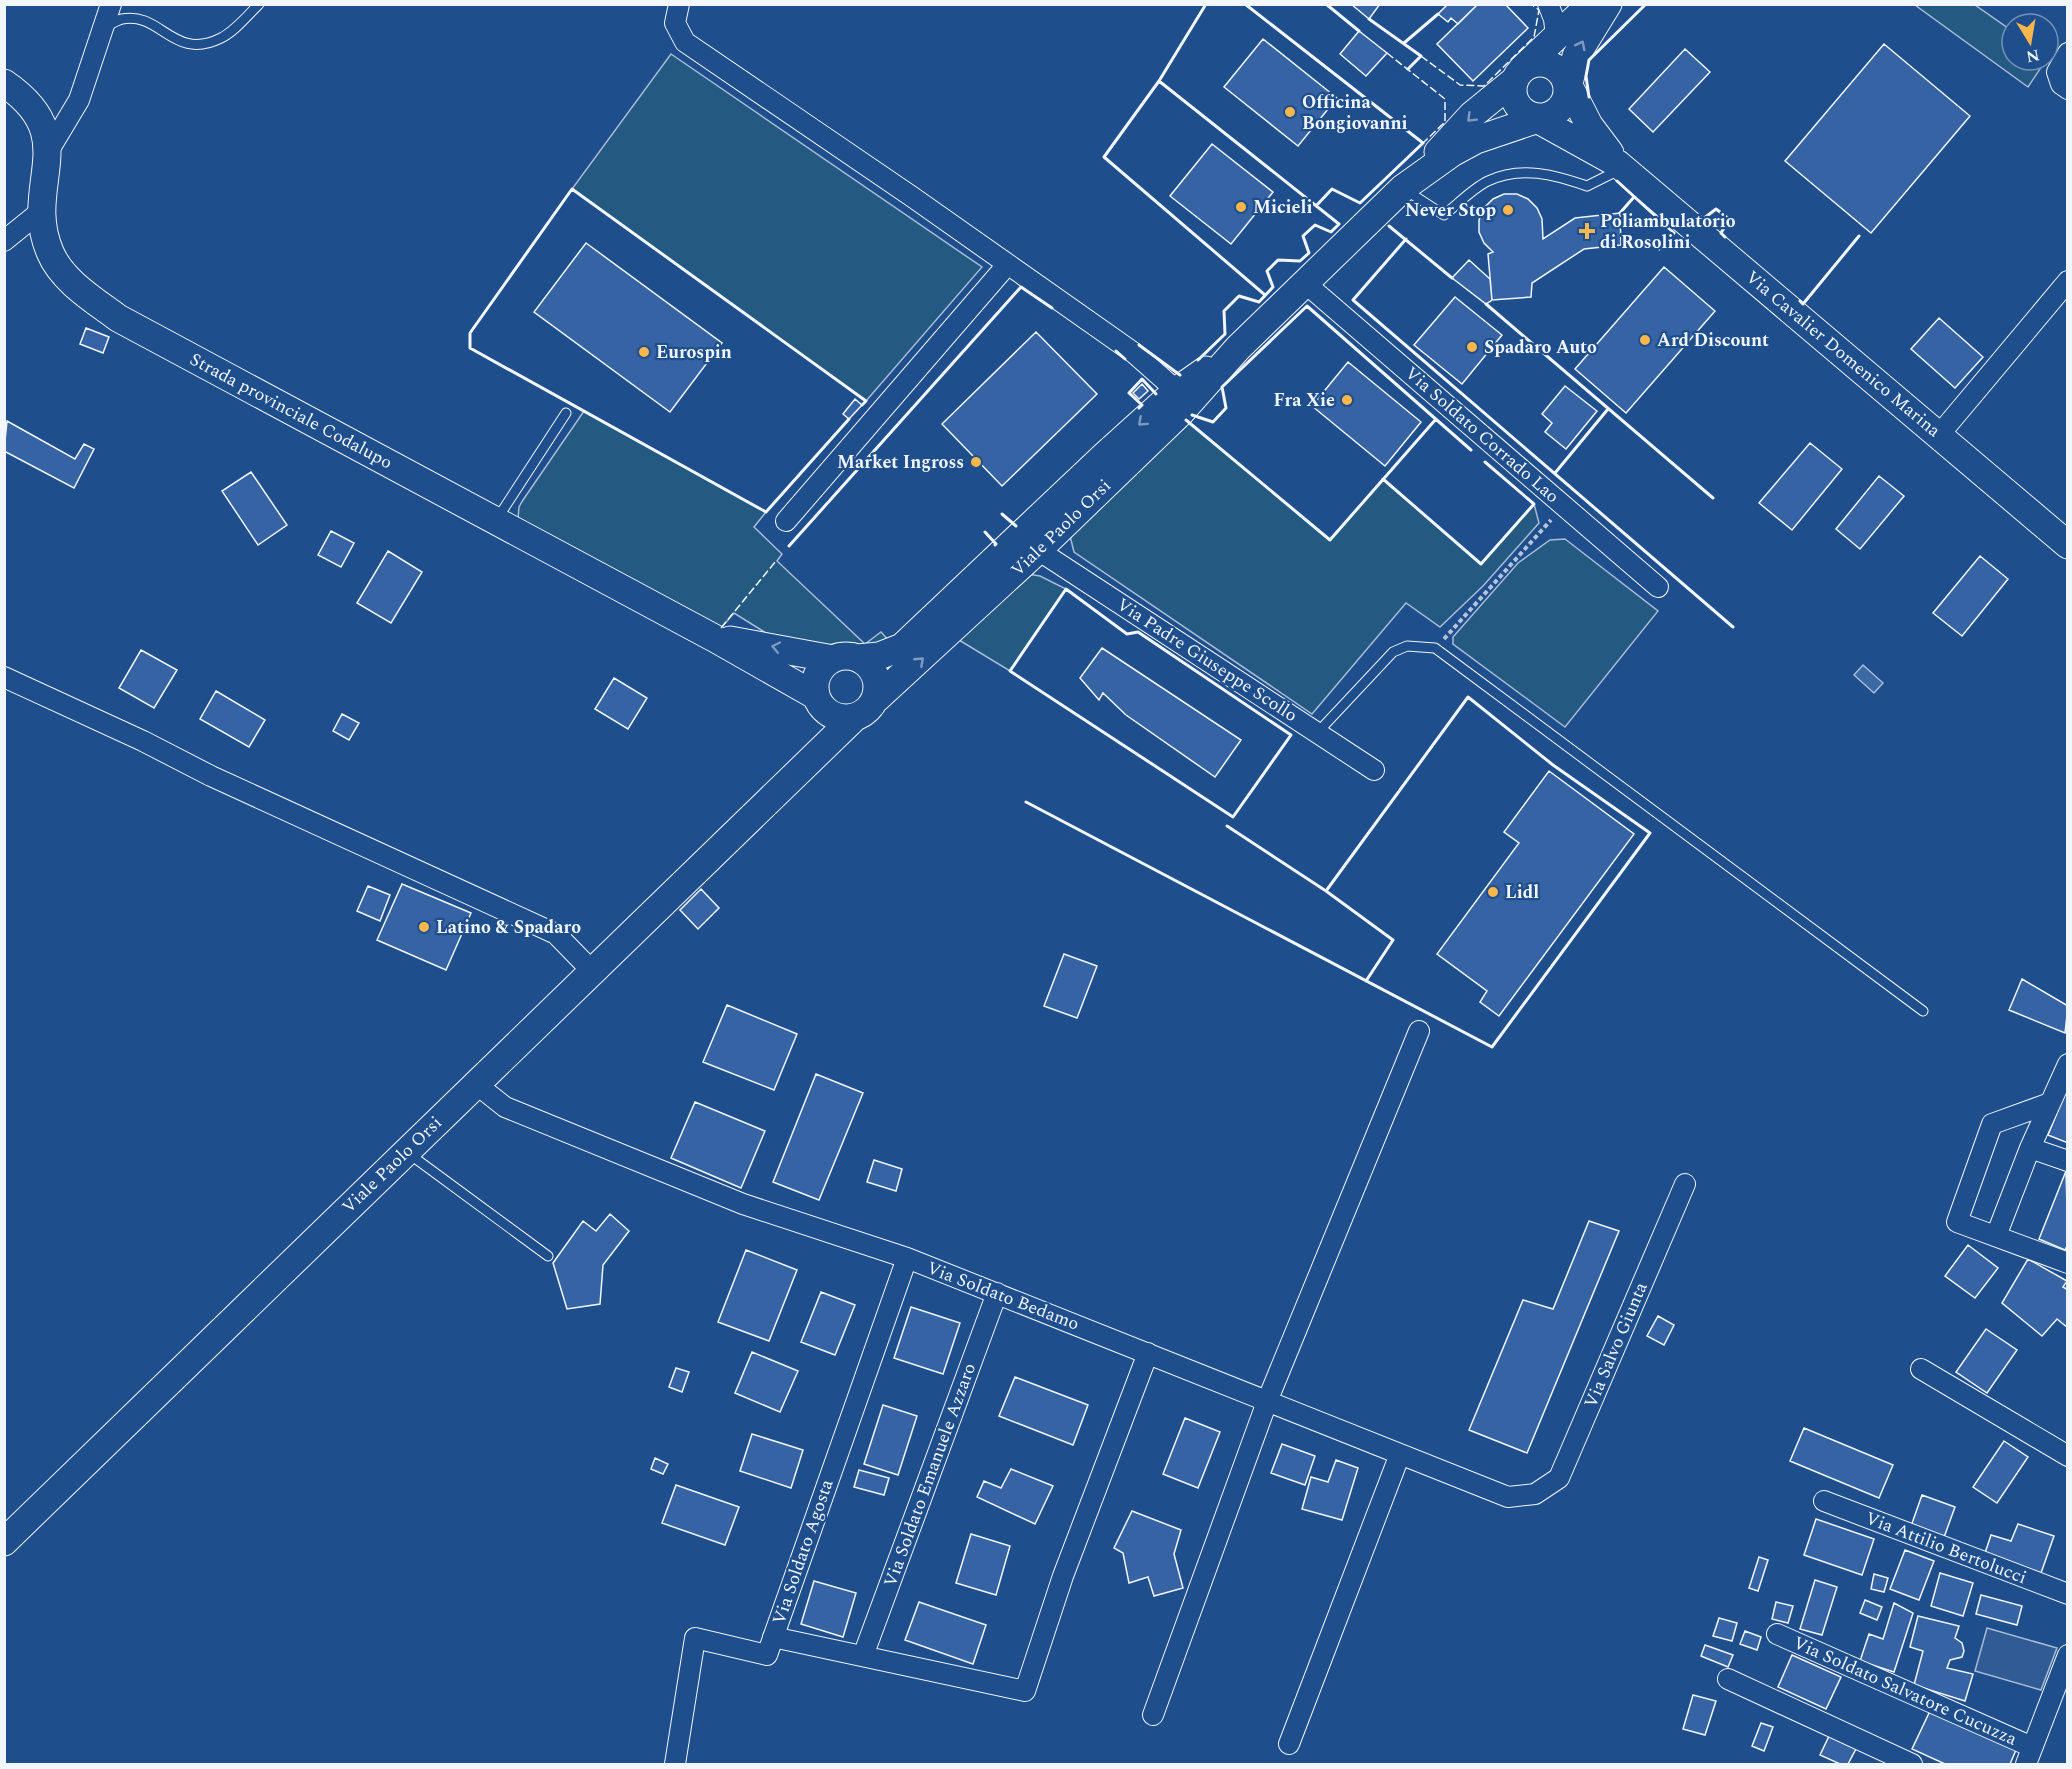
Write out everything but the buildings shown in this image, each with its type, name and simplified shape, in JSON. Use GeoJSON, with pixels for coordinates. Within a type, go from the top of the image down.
{"type":"FeatureCollection","features":[{"type":"Feature","properties":{"kind":"main road"},"geometry":{"type":"LineString","coordinates":[[1589,5],[1518,75],[1514,98],[1541,120],[1621,166]]}},
{"type":"Feature","properties":{"kind":"main road"},"geometry":{"type":"LineString","coordinates":[[1409,183],[1452,153],[1499,132],[1541,120],[1562,107],[1566,84],[1589,5]]}},
{"type":"Feature","properties":{"kind":"main road"},"geometry":{"type":"LineString","coordinates":[[1409,183],[1472,116],[1529,65],[1545,63],[1559,70],[1589,125],[1621,166]]}},
{"type":"Feature","properties":{"kind":"main road","name":"Strada provinciale Codalupo"},"geometry":{"type":"LineString","coordinates":[[4,83],[33,108],[45,127],[49,150],[40,211],[50,254],[63,273],[118,318],[714,638],[818,699]]}},
{"type":"Feature","properties":{"kind":"main road","name":"Via Cavalier Domenico Marina"},"geometry":{"type":"LineString","coordinates":[[1621,166],[2067,545]]}},
{"type":"Feature","properties":{"kind":"main road","name":"Viale Paolo Orsi"},"geometry":{"type":"LineString","coordinates":[[876,699],[1038,550],[1183,397],[1238,348],[1409,183]]}},
{"type":"Feature","properties":{"kind":"main road","name":"Viale Paolo Orsi"},"geometry":{"type":"LineString","coordinates":[[846,658],[895,652],[1104,456],[1183,397]]}},
{"type":"Feature","properties":{"kind":"main road"},"geometry":{"type":"LineString","coordinates":[[714,638],[846,658],[869,665],[876,675],[878,687],[876,699],[867,711],[855,717],[781,791]]}},
{"type":"Feature","properties":{"kind":"main road"},"geometry":{"type":"LineString","coordinates":[[781,791],[811,741],[818,721],[818,699],[815,685],[818,674],[824,665],[846,658]]}},
{"type":"Feature","properties":{"kind":"main road"},"geometry":{"type":"LineString","coordinates":[[818,699],[834,716],[855,717]]}},
{"type":"Feature","properties":{"kind":"main road","name":"Viale Paolo Orsi"},"geometry":{"type":"LineString","coordinates":[[4,1542],[781,791]]}},
{"type":"Feature","properties":{"kind":"street"},"geometry":{"type":"LineString","coordinates":[[49,150],[79,100],[111,4]]}},
{"type":"Feature","properties":{"kind":"street"},"geometry":{"type":"LineString","coordinates":[[679,4],[675,23],[685,42],[911,196],[1134,353],[1183,397]]}},
{"type":"Feature","properties":{"kind":"street"},"geometry":{"type":"LineString","coordinates":[[1548,4],[1554,19],[1556,37]]}},
{"type":"Feature","properties":{"kind":"street"},"geometry":{"type":"LineString","coordinates":[[2067,53],[2057,72],[2061,84],[2067,89]]}},
{"type":"Feature","properties":{"kind":"street"},"geometry":{"type":"LineString","coordinates":[[4,241],[40,211]]}},
{"type":"Feature","properties":{"kind":"street"},"geometry":{"type":"LineString","coordinates":[[786,521],[1007,265]]}},
{"type":"Feature","properties":{"kind":"street"},"geometry":{"type":"LineString","coordinates":[[1939,435],[2067,281]]}},
{"type":"Feature","properties":{"kind":"street","name":"Via Soldato Corrado Lao"},"geometry":{"type":"LineString","coordinates":[[1305,283],[1658,587]]}},
{"type":"Feature","properties":{"kind":"street"},"geometry":{"type":"LineString","coordinates":[[925,626],[965,602],[1021,553],[1038,550],[1037,536],[1042,526],[1084,487],[1104,456]]}},
{"type":"Feature","properties":{"kind":"street","name":"Via Padre Giuseppe Scollo"},"geometry":{"type":"LineString","coordinates":[[1038,550],[1374,770]]}},
{"type":"Feature","properties":{"kind":"street"},"geometry":{"type":"LineString","coordinates":[[4,677],[143,741],[211,776],[556,934],[593,972]]}},
{"type":"Feature","properties":{"kind":"street"},"geometry":{"type":"LineString","coordinates":[[1154,1715],[1268,1399],[1419,1031]]}},
{"type":"Feature","properties":{"kind":"street"},"geometry":{"type":"LineString","coordinates":[[1996,1236],[2030,1148],[2067,1064]]}},
{"type":"Feature","properties":{"kind":"street","name":"Via Soldato Bedamo"},"geometry":{"type":"LineString","coordinates":[[476,1084],[505,1107],[743,1204],[907,1258],[1268,1399],[1400,1455],[1508,1497],[1535,1494]]}},
{"type":"Feature","properties":{"kind":"street"},"geometry":{"type":"LineString","coordinates":[[2050,1103],[1992,1124],[1957,1222],[2067,1263]]}},
{"type":"Feature","properties":{"kind":"street"},"geometry":{"type":"LineString","coordinates":[[2030,1148],[2067,1161]]}},
{"type":"Feature","properties":{"kind":"street","name":"Via Salvo Giunta"},"geometry":{"type":"LineString","coordinates":[[1535,1494],[1559,1479],[1685,1184]]}},
{"type":"Feature","properties":{"kind":"street","name":"Via Soldato Agosta"},"geometry":{"type":"LineString","coordinates":[[675,1764],[695,1638],[767,1655],[907,1258]]}},
{"type":"Feature","properties":{"kind":"street","name":"Via Soldato Emanuele Azzaro"},"geometry":{"type":"LineString","coordinates":[[863,1656],[997,1293]]}},
{"type":"Feature","properties":{"kind":"street"},"geometry":{"type":"LineString","coordinates":[[773,1638],[1025,1691],[1063,1576],[1148,1353]]}},
{"type":"Feature","properties":{"kind":"street"},"geometry":{"type":"LineString","coordinates":[[1921,1369],[2067,1456]]}},
{"type":"Feature","properties":{"kind":"street"},"geometry":{"type":"LineString","coordinates":[[1289,1744],[1400,1455]]}},
{"type":"Feature","properties":{"kind":"street","name":"Via Attilio Bertolucci"},"geometry":{"type":"LineString","coordinates":[[1824,1502],[2067,1594]]}},
{"type":"Feature","properties":{"kind":"street","name":"Via Soldato Salvatore Cucuzza"},"geometry":{"type":"LineString","coordinates":[[1777,1634],[2029,1756]]}},
{"type":"Feature","properties":{"kind":"street"},"geometry":{"type":"LineString","coordinates":[[2029,1756],[2067,1654]]}},
{"type":"Feature","properties":{"kind":"street"},"geometry":{"type":"LineString","coordinates":[[1728,1679],[1912,1764]]}},
{"type":"Feature","properties":{"kind":"lane"},"geometry":{"type":"LineString","coordinates":[[103,28],[123,19],[140,21],[187,45],[202,45],[223,37],[259,4]]}},
{"type":"Feature","properties":{"kind":"lane"},"geometry":{"type":"LineString","coordinates":[[1409,183],[1444,215],[1487,181],[1504,175],[1532,172],[1556,175],[1587,186],[1621,166]]}},
{"type":"Feature","properties":{"kind":"lane"},"geometry":{"type":"LineString","coordinates":[[495,521],[567,414]]}},
{"type":"Feature","properties":{"kind":"lane"},"geometry":{"type":"LineString","coordinates":[[1318,732],[1393,652],[1407,646],[1435,648],[1923,1011]]}},
{"type":"Feature","properties":{"kind":"lane"},"geometry":{"type":"LineString","coordinates":[[406,1152],[548,1256]]}},
{"type":"Feature","properties":{"kind":"path"},"geometry":{"type":"LineString","coordinates":[[1435,648],[1564,506]]}},
{"type":"Feature","properties":{"kind":"shaded area"},"geometry":{"type":"Polygon","coordinates":[[[1915,5],[1975,5],[2000,23],[2000,67],[1915,5]]]}},
{"type":"Feature","properties":{"kind":"shaded area"},"geometry":{"type":"Polygon","coordinates":[[[671,54],[982,267],[866,401],[572,189],[671,54]]]}},
{"type":"Feature","properties":{"kind":"shaded area"},"geometry":{"type":"Polygon","coordinates":[[[2007,72],[2038,72],[2028,87],[2007,72]]]}},
{"type":"Feature","properties":{"kind":"shaded area"},"geometry":{"type":"Polygon","coordinates":[[[584,411],[766,512],[754,527],[782,554],[777,561],[865,644],[881,632],[892,644],[837,648],[766,633],[734,613],[721,628],[518,519],[519,507],[523,500],[584,411]]]}},
{"type":"Feature","properties":{"kind":"shaded area"},"geometry":{"type":"Polygon","coordinates":[[[1184,418],[1329,540],[1383,479],[1481,564],[1534,504],[1539,523],[1483,586],[1440,627],[1406,603],[1312,714],[1074,552],[1070,536],[1184,418]]]}},
{"type":"Feature","properties":{"kind":"shaded area"},"geometry":{"type":"Polygon","coordinates":[[[1565,539],[1658,611],[1565,727],[1453,644],[1453,637],[1518,563],[1550,540],[1565,539]]]}},
{"type":"Feature","properties":{"kind":"shaded area"},"geometry":{"type":"Polygon","coordinates":[[[1027,574],[1040,576],[1066,589],[1010,671],[959,640],[1027,574]]]}},
{"type":"Feature","properties":{"kind":"shaded area"},"geometry":{"type":"Polygon","coordinates":[[[1863,665],[1883,683],[1874,693],[1854,675],[1863,665]]]}},
{"type":"Feature","properties":{"kind":"shaded area"},"geometry":{"type":"Polygon","coordinates":[[[1987,1628],[2057,1648],[2041,1690],[1975,1671],[1987,1628]]]}},
{"type":"Feature","properties":{"kind":"fence"},"geometry":{"type":"LineString","coordinates":[[1421,56],[1460,85],[1484,86],[1534,37],[1539,10],[1531,4]]}},
{"type":"Feature","properties":{"kind":"fence"},"geometry":{"type":"LineString","coordinates":[[1387,53],[1445,99],[1445,122],[1423,143]]}},
{"type":"Feature","properties":{"kind":"fence"},"geometry":{"type":"LineString","coordinates":[[721,628],[776,561]]}},
{"type":"Feature","properties":{"kind":"wall"},"geometry":{"type":"LineString","coordinates":[[1206,4],[1159,81],[1104,157],[1265,295]]}},
{"type":"Feature","properties":{"kind":"wall"},"geometry":{"type":"LineString","coordinates":[[1245,4],[1423,143],[1360,203],[1332,189],[1316,206]]}},
{"type":"Feature","properties":{"kind":"wall"},"geometry":{"type":"LineString","coordinates":[[1326,4],[1359,31]]}},
{"type":"Feature","properties":{"kind":"wall"},"geometry":{"type":"LineString","coordinates":[[1589,97],[1586,76],[1589,60],[1646,4]]}},
{"type":"Feature","properties":{"kind":"wall"},"geometry":{"type":"LineString","coordinates":[[1404,43],[1438,14]]}},
{"type":"Feature","properties":{"kind":"wall"},"geometry":{"type":"LineString","coordinates":[[1369,19],[1421,56],[1408,69]]}},
{"type":"Feature","properties":{"kind":"wall"},"geometry":{"type":"LineString","coordinates":[[1159,81],[1339,224],[1331,232],[1315,225],[1303,236],[1309,253],[1300,261],[1278,260],[1267,271],[1273,287],[1259,302],[1239,296],[1224,311],[1225,334],[1198,360]]}},
{"type":"Feature","properties":{"kind":"wall"},"geometry":{"type":"LineString","coordinates":[[1617,181],[1674,233],[1659,249]]}},
{"type":"Feature","properties":{"kind":"wall"},"geometry":{"type":"LineString","coordinates":[[849,419],[766,512],[470,348],[470,333],[572,189],[866,401],[862,405]]}},
{"type":"Feature","properties":{"kind":"wall"},"geometry":{"type":"LineString","coordinates":[[1620,213],[1634,197]]}},
{"type":"Feature","properties":{"kind":"wall"},"geometry":{"type":"LineString","coordinates":[[1701,217],[1703,219],[1716,209],[1729,219],[1721,233],[1725,237]]}},
{"type":"Feature","properties":{"kind":"wall"},"geometry":{"type":"LineString","coordinates":[[1389,226],[1452,278]]}},
{"type":"Feature","properties":{"kind":"wall"},"geometry":{"type":"LineString","coordinates":[[1800,301],[1803,304],[1859,236]]}},
{"type":"Feature","properties":{"kind":"wall"},"geometry":{"type":"LineString","coordinates":[[1406,239],[1353,300],[1733,627]]}},
{"type":"Feature","properties":{"kind":"wall"},"geometry":{"type":"LineString","coordinates":[[789,546],[1021,287],[1052,308]]}},
{"type":"Feature","properties":{"kind":"wall"},"geometry":{"type":"LineString","coordinates":[[1486,304],[1713,498]]}},
{"type":"Feature","properties":{"kind":"wall"},"geometry":{"type":"LineString","coordinates":[[1192,415],[1213,422],[1226,408],[1222,387],[1307,306],[1471,450]]}},
{"type":"Feature","properties":{"kind":"wall"},"geometry":{"type":"LineString","coordinates":[[1139,345],[1180,375]]}},
{"type":"Feature","properties":{"kind":"wall"},"geometry":{"type":"LineString","coordinates":[[1116,351],[1125,359]]}},
{"type":"Feature","properties":{"kind":"wall"},"geometry":{"type":"LineString","coordinates":[[1139,408],[1142,405],[1129,393],[1142,379],[1156,394]]}},
{"type":"Feature","properties":{"kind":"wall"},"geometry":{"type":"LineString","coordinates":[[1555,473],[1608,409]]}},
{"type":"Feature","properties":{"kind":"wall"},"geometry":{"type":"LineString","coordinates":[[1186,420],[1330,540],[1436,419]]}},
{"type":"Feature","properties":{"kind":"wall"},"geometry":{"type":"LineString","coordinates":[[1383,479],[1481,564],[1534,504],[1485,462]]}},
{"type":"Feature","properties":{"kind":"wall"},"geometry":{"type":"LineString","coordinates":[[1002,514],[1016,526]]}},
{"type":"Feature","properties":{"kind":"wall"},"geometry":{"type":"LineString","coordinates":[[985,532],[995,545]]}},
{"type":"Feature","properties":{"kind":"wall"},"geometry":{"type":"LineString","coordinates":[[1066,589],[1127,634],[1138,632],[1291,735],[1233,817],[1010,671],[1066,589]]}},
{"type":"Feature","properties":{"kind":"wall"},"geometry":{"type":"LineString","coordinates":[[1026,802],[1492,1047],[1650,833],[1553,765],[1468,697],[1326,891]]}},
{"type":"Feature","properties":{"kind":"wall"},"geometry":{"type":"LineString","coordinates":[[1227,826],[1326,891],[1393,940],[1366,981]]}},
{"type":"Feature","properties":{"kind":"place","name":"Officina Bongiovanni"},"geometry":{"type":"Point","coordinates":[1290,112]}},
{"type":"Feature","properties":{"kind":"place","name":"Micieli"},"geometry":{"type":"Point","coordinates":[1241,207]}},
{"type":"Feature","properties":{"kind":"place","name":"Never Stop"},"geometry":{"type":"Point","coordinates":[1508,210]}},
{"type":"Feature","properties":{"kind":"place","name":"Poliambulatorio di Rosolini"},"geometry":{"type":"Point","coordinates":[1587,231]}},
{"type":"Feature","properties":{"kind":"place","name":"Ard Discount"},"geometry":{"type":"Point","coordinates":[1645,340]}},
{"type":"Feature","properties":{"kind":"place","name":"Spadaro Auto"},"geometry":{"type":"Point","coordinates":[1472,347]}},
{"type":"Feature","properties":{"kind":"place","name":"Eurospin"},"geometry":{"type":"Point","coordinates":[644,352]}},
{"type":"Feature","properties":{"kind":"place","name":"Fra Xie"},"geometry":{"type":"Point","coordinates":[1347,400]}},
{"type":"Feature","properties":{"kind":"place","name":"Market Ingross"},"geometry":{"type":"Point","coordinates":[976,462]}},
{"type":"Feature","properties":{"kind":"place","name":"Lidl"},"geometry":{"type":"Point","coordinates":[1493,892]}},
{"type":"Feature","properties":{"kind":"place","name":"Latino & Spadaro"},"geometry":{"type":"Point","coordinates":[424,927]}}]}
